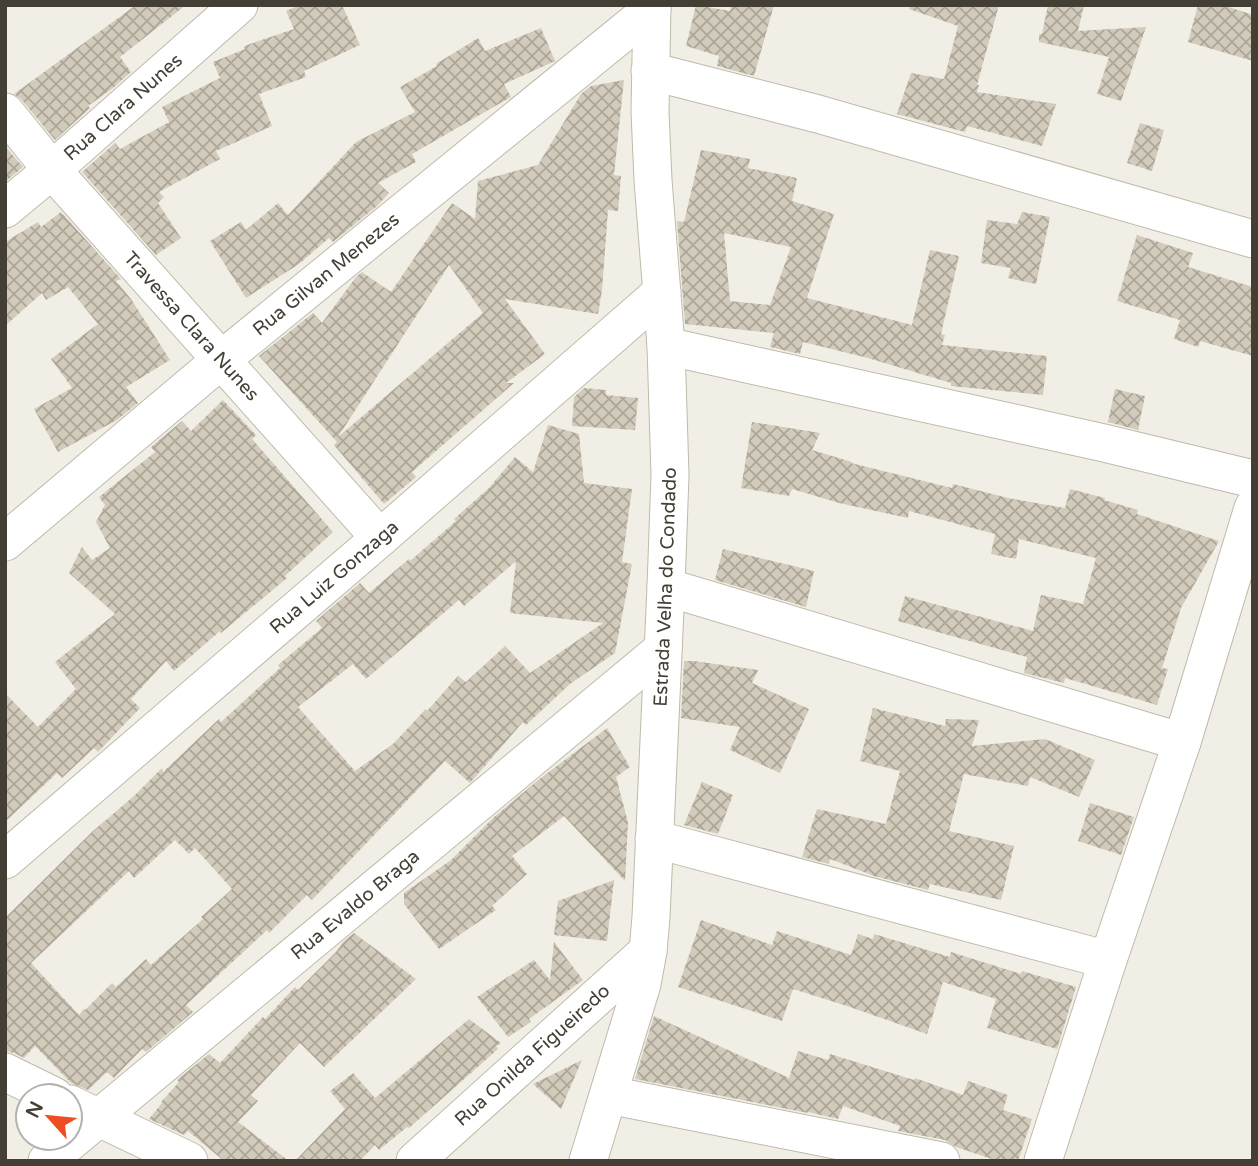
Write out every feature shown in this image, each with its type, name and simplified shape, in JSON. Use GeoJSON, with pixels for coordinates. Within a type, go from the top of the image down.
{"type":"FeatureCollection","features":[{"type":"Feature","properties":{"kind":"street","name":"Rua Clara Nunes"},"geometry":{"type":"LineString","coordinates":[[5,209],[239,5]]}},
{"type":"Feature","properties":{"kind":"street","name":"Estrada Velha do Condado"},"geometry":{"type":"LineString","coordinates":[[588,1161],[642,984],[648,951],[670,475],[666,346],[650,112],[652,7]]}},
{"type":"Feature","properties":{"kind":"street","name":"Rua Gilvan Menezes"},"geometry":{"type":"LineString","coordinates":[[5,542],[221,360],[652,7]]}},
{"type":"Feature","properties":{"kind":"street"},"geometry":{"type":"LineString","coordinates":[[650,71],[818,114],[1253,239]]}},
{"type":"Feature","properties":{"kind":"street","name":"Travessa Clara Nunes"},"geometry":{"type":"LineString","coordinates":[[5,112],[52,170],[380,538]]}},
{"type":"Feature","properties":{"kind":"street","name":"Rua Luiz Gonzaga"},"geometry":{"type":"LineString","coordinates":[[5,860],[662,292]]}},
{"type":"Feature","properties":{"kind":"street"},"geometry":{"type":"LineString","coordinates":[[666,346],[1104,443],[1253,479]]}},
{"type":"Feature","properties":{"kind":"street"},"geometry":{"type":"LineString","coordinates":[[1043,1161],[1182,742],[1253,508]]}},
{"type":"Feature","properties":{"kind":"street"},"geometry":{"type":"LineString","coordinates":[[666,587],[1182,742]]}},
{"type":"Feature","properties":{"kind":"street","name":"Rua Evaldo Braga"},"geometry":{"type":"LineString","coordinates":[[84,1111],[663,649]]}},
{"type":"Feature","properties":{"kind":"street"},"geometry":{"type":"LineString","coordinates":[[654,839],[1108,960]]}},
{"type":"Feature","properties":{"kind":"street","name":"Rua Onilda Figueiredo"},"geometry":{"type":"LineString","coordinates":[[415,1161],[648,951]]}},
{"type":"Feature","properties":{"kind":"street"},"geometry":{"type":"LineString","coordinates":[[5,1072],[25,1082]]}},
{"type":"Feature","properties":{"kind":"street"},"geometry":{"type":"LineString","coordinates":[[609,1095],[941,1161]]}},
{"type":"Feature","properties":{"kind":"street"},"geometry":{"type":"LineString","coordinates":[[84,1111],[189,1161]]}},
{"type":"Feature","properties":{"kind":"building"},"geometry":{"type":"Polygon","coordinates":[[[136,5],[186,5],[120,57],[131,72],[88,106],[90,108],[55,140],[14,94],[136,5]]]}},
{"type":"Feature","properties":{"kind":"building"},"geometry":{"type":"Polygon","coordinates":[[[300,5],[342,5],[360,45],[304,71],[306,77],[259,94],[272,126],[216,151],[220,159],[159,192],[164,197],[158,203],[181,238],[156,255],[82,172],[115,143],[120,149],[169,122],[162,107],[220,78],[213,62],[245,49],[244,46],[294,29],[286,11],[300,5]]]}},
{"type":"Feature","properties":{"kind":"building"},"geometry":{"type":"Polygon","coordinates":[[[696,5],[730,11],[731,5],[774,5],[754,76],[717,66],[719,56],[686,46],[696,5]]]}},
{"type":"Feature","properties":{"kind":"building"},"geometry":{"type":"Polygon","coordinates":[[[910,5],[999,5],[977,92],[1056,104],[1042,146],[967,126],[965,132],[897,114],[911,73],[944,79],[958,26],[909,9],[910,5]]]}},
{"type":"Feature","properties":{"kind":"building"},"geometry":{"type":"Polygon","coordinates":[[[1048,5],[1084,5],[1078,31],[1146,27],[1121,101],[1097,94],[1109,57],[1039,42],[1048,5]]]}},
{"type":"Feature","properties":{"kind":"building"},"geometry":{"type":"Polygon","coordinates":[[[1198,5],[1223,5],[1253,15],[1253,61],[1188,42],[1198,5]]]}},
{"type":"Feature","properties":{"kind":"building"},"geometry":{"type":"Polygon","coordinates":[[[541,28],[555,61],[504,84],[511,97],[412,154],[416,162],[378,183],[389,193],[377,206],[333,242],[329,238],[299,264],[246,298],[210,241],[241,222],[246,230],[278,203],[288,215],[356,142],[415,112],[400,87],[478,38],[485,51],[541,28]]]}},
{"type":"Feature","properties":{"kind":"building"},"geometry":{"type":"Polygon","coordinates":[[[624,80],[614,175],[621,176],[618,211],[608,210],[598,314],[505,299],[545,354],[506,383],[514,383],[412,472],[416,477],[384,504],[334,445],[337,442],[259,356],[313,313],[322,323],[362,272],[391,292],[452,203],[475,219],[478,181],[538,165],[581,94],[591,86],[624,80]],[[449,265],[338,437],[483,313],[449,265]]]}},
{"type":"Feature","properties":{"kind":"building"},"geometry":{"type":"Polygon","coordinates":[[[1140,123],[1164,130],[1152,171],[1127,163],[1140,123]]]}},
{"type":"Feature","properties":{"kind":"building"},"geometry":{"type":"Polygon","coordinates":[[[5,146],[23,167],[5,182],[5,146]]]}},
{"type":"Feature","properties":{"kind":"building"},"geometry":{"type":"Polygon","coordinates":[[[701,150],[750,159],[748,168],[797,178],[792,201],[834,214],[807,298],[912,325],[930,250],[959,256],[941,334],[945,335],[942,345],[1047,356],[1043,395],[951,386],[951,383],[868,358],[803,342],[800,354],[770,347],[774,333],[685,324],[677,221],[684,222],[701,150]],[[724,233],[730,301],[770,305],[791,247],[724,233]]]}},
{"type":"Feature","properties":{"kind":"building"},"geometry":{"type":"Polygon","coordinates":[[[61,212],[121,279],[116,281],[131,299],[170,360],[126,387],[138,403],[117,420],[58,452],[34,409],[72,388],[51,359],[98,324],[68,287],[46,300],[42,293],[5,326],[5,242],[38,222],[41,227],[61,212]]]}},
{"type":"Feature","properties":{"kind":"building"},"geometry":{"type":"Polygon","coordinates":[[[1022,212],[1050,217],[1036,284],[1008,278],[1011,268],[981,263],[987,220],[1017,224],[1022,212]]]}},
{"type":"Feature","properties":{"kind":"building"},"geometry":{"type":"Polygon","coordinates":[[[1137,235],[1193,253],[1188,267],[1253,287],[1253,356],[1200,341],[1198,347],[1174,339],[1180,320],[1117,301],[1137,235]]]}},
{"type":"Feature","properties":{"kind":"building"},"geometry":{"type":"Polygon","coordinates":[[[584,388],[606,390],[606,395],[638,398],[635,430],[572,426],[574,397],[584,388]]]}},
{"type":"Feature","properties":{"kind":"building"},"geometry":{"type":"Polygon","coordinates":[[[1115,389],[1145,396],[1138,430],[1108,422],[1115,389]]]}},
{"type":"Feature","properties":{"kind":"building"},"geometry":{"type":"Polygon","coordinates":[[[223,400],[256,435],[252,439],[333,532],[285,576],[287,578],[174,671],[166,661],[131,699],[140,708],[98,752],[94,748],[62,778],[57,773],[5,822],[5,693],[38,727],[76,689],[55,662],[115,614],[69,573],[82,547],[92,560],[110,548],[96,522],[105,505],[99,497],[155,452],[151,447],[182,421],[191,431],[223,400]]]}},
{"type":"Feature","properties":{"kind":"building"},"geometry":{"type":"Polygon","coordinates":[[[752,422],[820,433],[812,450],[851,463],[952,488],[953,484],[1008,498],[1065,508],[1070,489],[1105,498],[1104,500],[1138,510],[1137,514],[1219,541],[1181,608],[1162,668],[1168,669],[1157,705],[1065,678],[1064,683],[1024,673],[1027,657],[898,621],[905,596],[1033,631],[1041,595],[1083,604],[1096,558],[1019,539],[1016,559],[991,554],[995,534],[909,511],[908,518],[839,503],[792,489],[789,496],[741,488],[752,422]]]}},
{"type":"Feature","properties":{"kind":"building"},"geometry":{"type":"Polygon","coordinates":[[[548,425],[579,434],[584,483],[632,489],[622,562],[632,564],[615,653],[570,684],[526,725],[523,722],[470,783],[445,761],[312,900],[307,895],[269,933],[267,930],[186,1005],[193,1012],[146,1052],[142,1049],[114,1078],[107,1072],[88,1090],[84,1088],[84,1082],[70,1082],[35,1046],[24,1058],[5,1051],[5,918],[93,831],[162,768],[163,772],[219,719],[221,722],[280,668],[278,665],[322,628],[316,621],[360,583],[369,593],[409,559],[410,561],[456,521],[454,519],[489,488],[515,457],[533,472],[548,425]],[[516,561],[464,606],[459,600],[366,679],[353,664],[298,707],[355,771],[393,744],[458,676],[466,682],[505,646],[530,673],[603,623],[510,613],[516,561]],[[175,840],[134,878],[129,871],[31,963],[79,1015],[112,983],[116,987],[146,959],[151,965],[232,889],[195,848],[189,854],[175,840]]]}},
{"type":"Feature","properties":{"kind":"building"},"geometry":{"type":"Polygon","coordinates":[[[723,549],[814,571],[806,607],[715,580],[723,549]]]}},
{"type":"Feature","properties":{"kind":"building"},"geometry":{"type":"Polygon","coordinates":[[[684,661],[758,670],[752,683],[809,709],[780,773],[730,750],[740,727],[681,718],[684,661]]]}},
{"type":"Feature","properties":{"kind":"building"},"geometry":{"type":"Polygon","coordinates":[[[873,708],[945,726],[946,719],[979,720],[972,746],[1045,739],[1095,760],[1079,797],[1030,777],[1028,786],[964,774],[949,831],[1014,846],[1001,900],[930,884],[928,890],[874,876],[830,859],[829,864],[802,857],[817,809],[886,824],[900,771],[860,761],[873,708]]]}},
{"type":"Feature","properties":{"kind":"building"},"geometry":{"type":"Polygon","coordinates":[[[607,728],[630,767],[616,777],[628,822],[625,881],[564,816],[512,856],[527,874],[492,906],[496,910],[439,949],[404,904],[404,893],[451,860],[493,818],[607,728]]]}},
{"type":"Feature","properties":{"kind":"building"},"geometry":{"type":"Polygon","coordinates":[[[702,782],[733,795],[718,834],[684,825],[702,782]]]}},
{"type":"Feature","properties":{"kind":"building"},"geometry":{"type":"Polygon","coordinates":[[[1090,803],[1134,817],[1121,855],[1078,841],[1090,803]]]}},
{"type":"Feature","properties":{"kind":"building"},"geometry":{"type":"Polygon","coordinates":[[[614,880],[607,941],[554,935],[558,901],[614,880]]]}},
{"type":"Feature","properties":{"kind":"building"},"geometry":{"type":"Polygon","coordinates":[[[701,920],[772,945],[777,931],[851,955],[858,934],[873,939],[874,934],[950,957],[951,952],[1021,974],[1022,971],[1076,987],[1057,1049],[987,1028],[996,999],[943,982],[927,1034],[793,989],[782,1021],[678,987],[701,920]]]}},
{"type":"Feature","properties":{"kind":"building"},"geometry":{"type":"Polygon","coordinates":[[[354,933],[416,979],[324,1067],[300,1043],[251,1095],[258,1101],[238,1122],[289,1161],[224,1161],[188,1131],[184,1135],[149,1119],[179,1082],[177,1080],[209,1054],[220,1063],[263,1017],[265,1019],[295,987],[298,990],[354,933]]]}},
{"type":"Feature","properties":{"kind":"building"},"geometry":{"type":"Polygon","coordinates":[[[554,942],[583,980],[508,1037],[477,997],[534,960],[550,980],[554,942]]]}},
{"type":"Feature","properties":{"kind":"building"},"geometry":{"type":"Polygon","coordinates":[[[654,1016],[789,1078],[798,1051],[828,1060],[830,1054],[914,1080],[915,1078],[963,1095],[968,1081],[1008,1095],[1003,1110],[1032,1119],[1018,1161],[998,1161],[956,1147],[945,1140],[898,1131],[900,1126],[843,1106],[838,1119],[635,1079],[654,1016]]]}},
{"type":"Feature","properties":{"kind":"building"},"geometry":{"type":"Polygon","coordinates":[[[469,1019],[501,1043],[496,1046],[498,1049],[409,1128],[379,1150],[375,1145],[360,1161],[295,1161],[345,1109],[330,1091],[353,1073],[375,1098],[469,1019]]]}},
{"type":"Feature","properties":{"kind":"building"},"geometry":{"type":"Polygon","coordinates":[[[582,1060],[561,1109],[533,1084],[582,1060]]]}}]}
